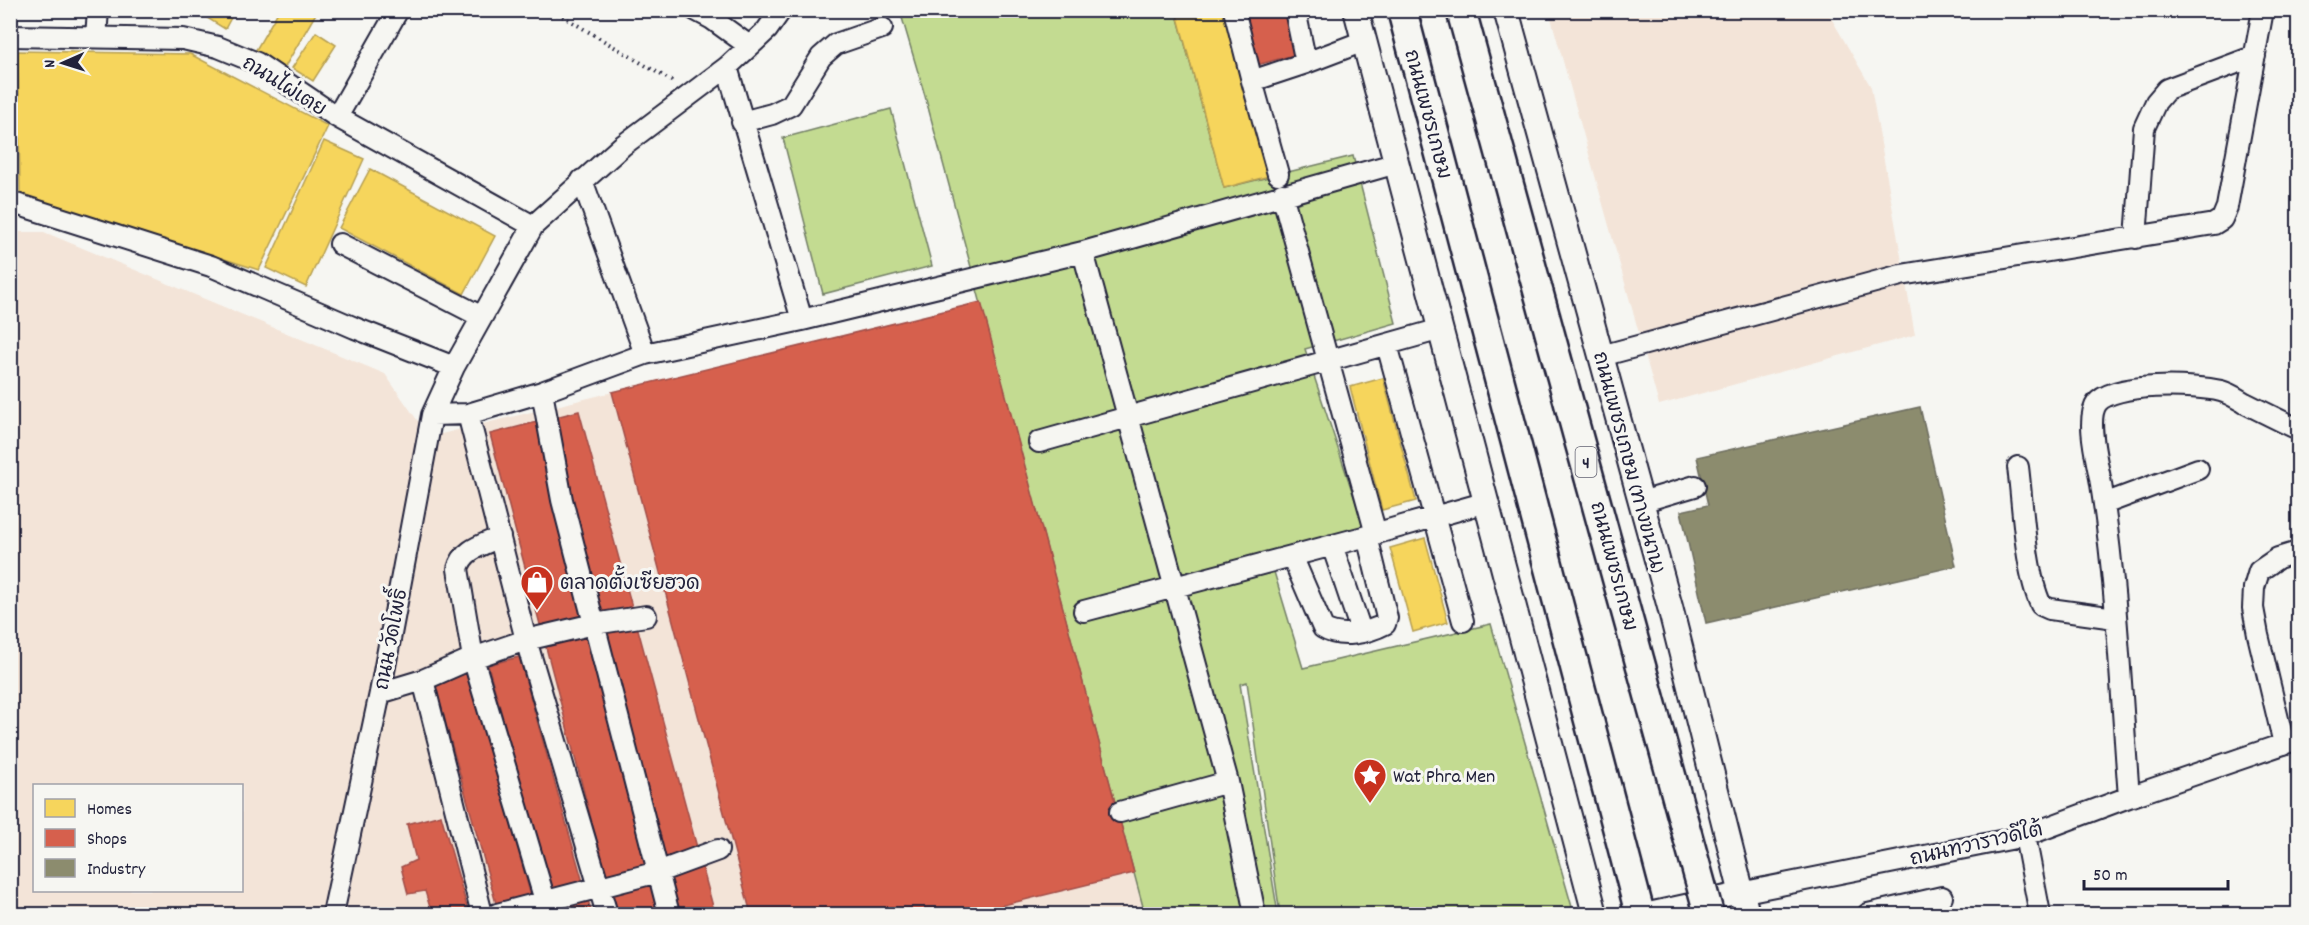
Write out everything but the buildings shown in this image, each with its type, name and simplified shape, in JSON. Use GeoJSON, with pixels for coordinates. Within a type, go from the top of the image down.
{"type":"FeatureCollection","features":[{"type":"Feature","properties":{"kind":"highway","name":"ถนนเพชรเกษม"},"geometry":{"type":"LineString","coordinates":[[1402,10],[1642,915]]}},
{"type":"Feature","properties":{"kind":"highway","name":"ถนนเพชรเกษม"},"geometry":{"type":"LineString","coordinates":[[1461,10],[1709,915]]}},
{"type":"Feature","properties":{"kind":"main road"},"geometry":{"type":"LineString","coordinates":[[1356,10],[1595,915]]}},
{"type":"Feature","properties":{"kind":"main road","name":"ถนนเพชรเกษม (ทางขนาน)"},"geometry":{"type":"LineString","coordinates":[[1506,10],[1670,607],[1744,904]]}},
{"type":"Feature","properties":{"kind":"street"},"geometry":{"type":"LineString","coordinates":[[96,37],[99,10]]}},
{"type":"Feature","properties":{"kind":"street"},"geometry":{"type":"LineString","coordinates":[[337,117],[398,10]]}},
{"type":"Feature","properties":{"kind":"street"},"geometry":{"type":"LineString","coordinates":[[695,10],[712,19],[748,45]]}},
{"type":"Feature","properties":{"kind":"street"},"geometry":{"type":"LineString","coordinates":[[10,202],[211,266],[355,328],[454,367],[533,226],[622,146],[727,68],[748,45],[767,30],[781,10]]}},
{"type":"Feature","properties":{"kind":"street"},"geometry":{"type":"LineString","coordinates":[[1234,10],[1278,174]]}},
{"type":"Feature","properties":{"kind":"street"},"geometry":{"type":"LineString","coordinates":[[1295,10],[1306,63]]}},
{"type":"Feature","properties":{"kind":"street"},"geometry":{"type":"LineString","coordinates":[[1600,356],[1901,276],[2214,224],[2222,219],[2227,207],[2263,10]]}},
{"type":"Feature","properties":{"kind":"street"},"geometry":{"type":"LineString","coordinates":[[741,122],[772,114],[791,105],[821,57],[836,44],[882,28]]}},
{"type":"Feature","properties":{"kind":"street","name":"ถนนไผ่เตย"},"geometry":{"type":"LineString","coordinates":[[10,36],[183,39],[218,47],[257,63],[337,117],[533,226]]}},
{"type":"Feature","properties":{"kind":"street"},"geometry":{"type":"LineString","coordinates":[[1252,81],[1364,41]]}},
{"type":"Feature","properties":{"kind":"street"},"geometry":{"type":"LineString","coordinates":[[2136,238],[2144,128],[2156,102],[2167,89],[2255,56]]}},
{"type":"Feature","properties":{"kind":"street"},"geometry":{"type":"LineString","coordinates":[[727,68],[741,122],[802,320]]}},
{"type":"Feature","properties":{"kind":"street"},"geometry":{"type":"LineString","coordinates":[[432,415],[468,414],[542,392],[645,354],[802,320],[1083,252],[1396,163]]}},
{"type":"Feature","properties":{"kind":"street"},"geometry":{"type":"LineString","coordinates":[[582,180],[645,354]]}},
{"type":"Feature","properties":{"kind":"street"},"geometry":{"type":"LineString","coordinates":[[1282,194],[1328,361],[1371,535],[1387,618],[1385,624],[1344,635],[1332,633],[1323,628],[1292,556]]}},
{"type":"Feature","properties":{"kind":"street"},"geometry":{"type":"LineString","coordinates":[[340,244],[482,317]]}},
{"type":"Feature","properties":{"kind":"street"},"geometry":{"type":"LineString","coordinates":[[1083,252],[1228,782],[1256,915]]}},
{"type":"Feature","properties":{"kind":"street"},"geometry":{"type":"LineString","coordinates":[[1039,442],[1442,329]]}},
{"type":"Feature","properties":{"kind":"street"},"geometry":{"type":"LineString","coordinates":[[1387,345],[1462,621]]}},
{"type":"Feature","properties":{"kind":"street","name":"ถนน วัดโพธิ์"},"geometry":{"type":"LineString","coordinates":[[333,915],[380,693],[432,415],[454,367]]}},
{"type":"Feature","properties":{"kind":"street"},"geometry":{"type":"LineString","coordinates":[[2129,797],[2115,618],[2092,411],[2098,401],[2109,394],[2121,391],[2168,387],[2222,391],[2298,429]]}},
{"type":"Feature","properties":{"kind":"street"},"geometry":{"type":"LineString","coordinates":[[542,392],[562,500],[669,915]]}},
{"type":"Feature","properties":{"kind":"street"},"geometry":{"type":"LineString","coordinates":[[468,414],[526,640],[607,915]]}},
{"type":"Feature","properties":{"kind":"street"},"geometry":{"type":"LineString","coordinates":[[2018,467],[2031,570],[2036,595],[2041,605],[2050,609],[2115,618]]}},
{"type":"Feature","properties":{"kind":"street"},"geometry":{"type":"LineString","coordinates":[[2104,504],[2198,469]]}},
{"type":"Feature","properties":{"kind":"street"},"geometry":{"type":"LineString","coordinates":[[1641,502],[1695,486]]}},
{"type":"Feature","properties":{"kind":"street"},"geometry":{"type":"LineString","coordinates":[[1084,611],[1487,502]]}},
{"type":"Feature","properties":{"kind":"street"},"geometry":{"type":"LineString","coordinates":[[500,537],[468,552],[460,559],[458,569],[473,658],[548,908]]}},
{"type":"Feature","properties":{"kind":"street"},"geometry":{"type":"LineString","coordinates":[[1332,545],[1361,631]]}},
{"type":"Feature","properties":{"kind":"street"},"geometry":{"type":"LineString","coordinates":[[2291,742],[2258,635],[2253,608],[2254,588],[2259,571],[2278,558],[2298,552]]}},
{"type":"Feature","properties":{"kind":"street"},"geometry":{"type":"LineString","coordinates":[[380,693],[423,680],[473,658],[526,640],[594,624],[646,616]]}},
{"type":"Feature","properties":{"kind":"street"},"geometry":{"type":"LineString","coordinates":[[423,680],[482,915]]}},
{"type":"Feature","properties":{"kind":"street","name":"ถนนทวาราวดีใต้"},"geometry":{"type":"LineString","coordinates":[[1642,915],[1744,904],[2025,836],[2129,797],[2291,742]]}},
{"type":"Feature","properties":{"kind":"street"},"geometry":{"type":"LineString","coordinates":[[1120,812],[1228,782]]}},
{"type":"Feature","properties":{"kind":"street"},"geometry":{"type":"LineString","coordinates":[[2025,836],[2040,915]]}},
{"type":"Feature","properties":{"kind":"street"},"geometry":{"type":"LineString","coordinates":[[497,915],[548,908],[600,887],[658,872],[718,850]]}},
{"type":"Feature","properties":{"kind":"street"},"geometry":{"type":"LineString","coordinates":[[1868,915],[1942,897]]}},
{"type":"Feature","properties":{"kind":"path"},"geometry":{"type":"LineString","coordinates":[[552,10],[691,93]]}},
{"type":"Feature","properties":{"kind":"shaded area"},"geometry":{"type":"Polygon","coordinates":[[[1549,11],[1827,11],[1871,87],[1915,335],[1659,405],[1549,11]]]}},
{"type":"Feature","properties":{"kind":"shaded area","name":"ตลาดตั้งเซียฮวด"},"geometry":{"type":"Polygon","coordinates":[[[10,232],[44,232],[385,374],[429,437],[981,302],[1145,914],[11,914],[10,232]]]}},
{"type":"Feature","properties":{"kind":"green space"},"geometry":{"type":"Polygon","coordinates":[[[900,11],[1176,11],[1224,188],[1353,156],[1396,323],[1305,349],[1367,536],[1271,562],[1303,668],[1491,624],[1574,914],[1280,914],[1247,682],[1240,684],[1278,914],[1145,914],[925,96],[900,11]]]}},
{"type":"Feature","properties":{"kind":"green space"},"geometry":{"type":"Polygon","coordinates":[[[891,109],[932,266],[823,294],[783,138],[891,109]]]}},
{"type":"Feature","properties":{"kind":"place","name":"ตลาดตั้งเซียฮวด"},"geometry":{"type":"Point","coordinates":[537,611]}},
{"type":"Feature","properties":{"kind":"place","name":"Wat Phra Men"},"geometry":{"type":"Point","coordinates":[1370,804]}}]}
